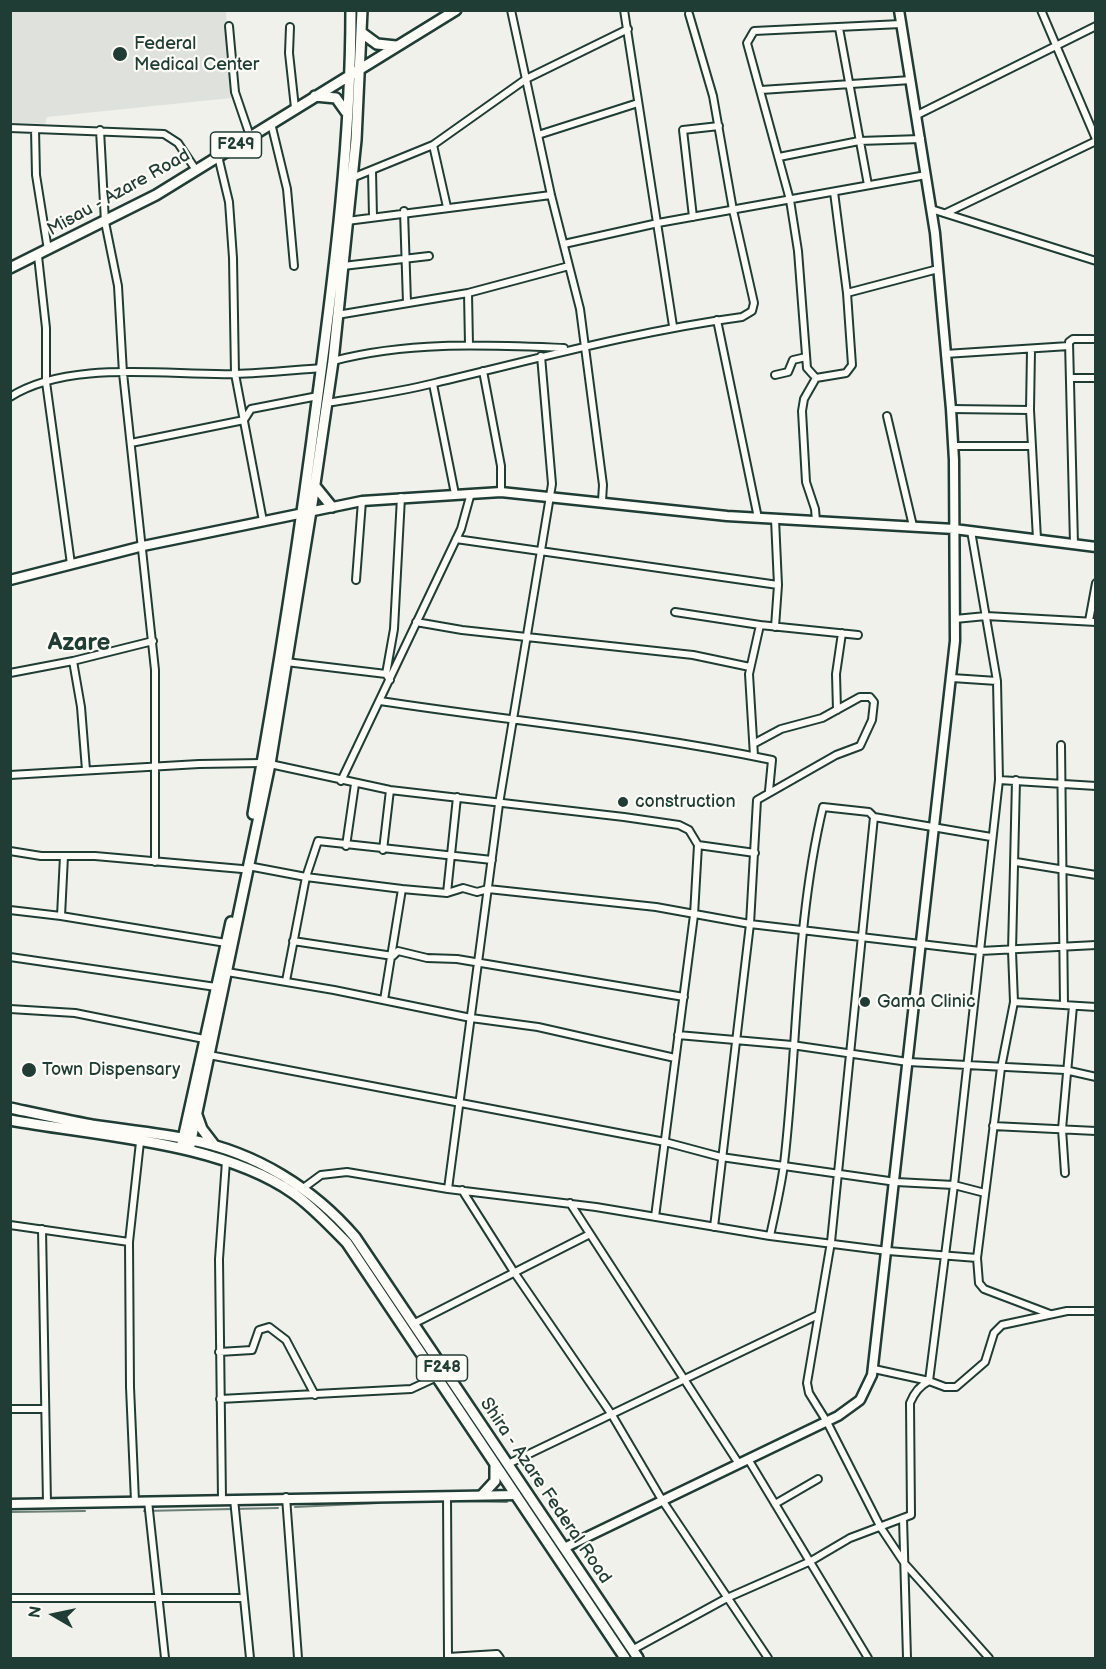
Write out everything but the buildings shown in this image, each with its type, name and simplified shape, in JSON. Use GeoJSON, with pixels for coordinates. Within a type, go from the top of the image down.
{"type":"FeatureCollection","features":[{"type":"Feature","properties":{"kind":"main road"},"geometry":{"type":"LineString","coordinates":[[161,1135],[175,1130],[192,1114],[209,1055],[286,662],[307,512],[338,230],[350,74],[351,10]]}},
{"type":"Feature","properties":{"kind":"main road"},"geometry":{"type":"LineString","coordinates":[[266,764],[307,512],[315,486],[333,361],[352,178],[361,67],[362,10]]}},
{"type":"Feature","properties":{"kind":"main road","name":"Misau - Azare Road"},"geometry":{"type":"LineString","coordinates":[[10,268],[105,222],[196,170],[456,10]]}},
{"type":"Feature","properties":{"kind":"main road"},"geometry":{"type":"LineString","coordinates":[[362,33],[377,44],[396,46]]}},
{"type":"Feature","properties":{"kind":"main road"},"geometry":{"type":"LineString","coordinates":[[315,96],[336,98],[347,115]]}},
{"type":"Feature","properties":{"kind":"main road"},"geometry":{"type":"LineString","coordinates":[[315,486],[332,507]]}},
{"type":"Feature","properties":{"kind":"main road"},"geometry":{"type":"LineString","coordinates":[[185,1149],[204,1039],[245,868]]}},
{"type":"Feature","properties":{"kind":"main road","name":"Shira - Azare Federal Road"},"geometry":{"type":"LineString","coordinates":[[10,1108],[215,1146],[248,1158],[304,1188],[355,1237],[638,1659]]}},
{"type":"Feature","properties":{"kind":"main road"},"geometry":{"type":"LineString","coordinates":[[192,1114],[215,1146]]}},
{"type":"Feature","properties":{"kind":"main road","name":"Shira - Azare Federal Road"},"geometry":{"type":"LineString","coordinates":[[10,1120],[185,1149],[226,1161],[294,1193],[347,1243],[625,1659]]}},
{"type":"Feature","properties":{"kind":"main road"},"geometry":{"type":"LineString","coordinates":[[483,1494],[495,1480],[495,1464]]}},
{"type":"Feature","properties":{"kind":"street"},"geometry":{"type":"LineString","coordinates":[[511,10],[551,195],[587,345],[603,485],[602,501]]}},
{"type":"Feature","properties":{"kind":"street"},"geometry":{"type":"LineString","coordinates":[[624,10],[673,326]]}},
{"type":"Feature","properties":{"kind":"street"},"geometry":{"type":"LineString","coordinates":[[564,1548],[850,1409],[860,1400],[874,1369],[896,1182],[919,944],[952,678],[955,619],[951,409],[931,209],[899,10]]}},
{"type":"Feature","properties":{"kind":"street"},"geometry":{"type":"LineString","coordinates":[[945,213],[1095,140],[1041,10]]}},
{"type":"Feature","properties":{"kind":"street"},"geometry":{"type":"LineString","coordinates":[[327,403],[433,384],[572,348],[673,326],[742,317],[752,311],[754,303],[733,210],[713,96],[688,14]]}},
{"type":"Feature","properties":{"kind":"street"},"geometry":{"type":"LineString","coordinates":[[816,378],[807,368],[798,251],[790,200],[747,42],[754,32],[901,24]]}},
{"type":"Feature","properties":{"kind":"street"},"geometry":{"type":"LineString","coordinates":[[229,26],[235,92],[250,136]]}},
{"type":"Feature","properties":{"kind":"street"},"geometry":{"type":"LineString","coordinates":[[917,115],[1095,26]]}},
{"type":"Feature","properties":{"kind":"street"},"geometry":{"type":"LineString","coordinates":[[290,27],[289,62],[295,108]]}},
{"type":"Feature","properties":{"kind":"street"},"geometry":{"type":"LineString","coordinates":[[352,178],[433,145],[526,79],[628,28]]}},
{"type":"Feature","properties":{"kind":"street"},"geometry":{"type":"LineString","coordinates":[[840,28],[868,185]]}},
{"type":"Feature","properties":{"kind":"street"},"geometry":{"type":"LineString","coordinates":[[761,90],[911,80]]}},
{"type":"Feature","properties":{"kind":"street"},"geometry":{"type":"LineString","coordinates":[[538,135],[638,103]]}},
{"type":"Feature","properties":{"kind":"street"},"geometry":{"type":"LineString","coordinates":[[271,123],[287,189],[294,266]]}},
{"type":"Feature","properties":{"kind":"street"},"geometry":{"type":"LineString","coordinates":[[693,217],[683,130],[719,126]]}},
{"type":"Feature","properties":{"kind":"street"},"geometry":{"type":"LineString","coordinates":[[10,128],[152,132],[172,137],[196,170]]}},
{"type":"Feature","properties":{"kind":"street"},"geometry":{"type":"LineString","coordinates":[[35,129],[36,175],[48,251]]}},
{"type":"Feature","properties":{"kind":"street"},"geometry":{"type":"LineString","coordinates":[[100,130],[105,222],[118,286],[123,373],[153,641],[156,767],[155,862]]}},
{"type":"Feature","properties":{"kind":"street"},"geometry":{"type":"LineString","coordinates":[[778,157],[859,141],[921,139]]}},
{"type":"Feature","properties":{"kind":"street"},"geometry":{"type":"LineString","coordinates":[[433,145],[447,207]]}},
{"type":"Feature","properties":{"kind":"street"},"geometry":{"type":"LineString","coordinates":[[218,156],[228,202],[233,258],[235,374],[263,521]]}},
{"type":"Feature","properties":{"kind":"street"},"geometry":{"type":"LineString","coordinates":[[372,170],[373,217]]}},
{"type":"Feature","properties":{"kind":"street"},"geometry":{"type":"LineString","coordinates":[[564,244],[658,223],[926,175]]}},
{"type":"Feature","properties":{"kind":"street"},"geometry":{"type":"LineString","coordinates":[[816,378],[846,374],[852,365],[847,293],[834,192]]}},
{"type":"Feature","properties":{"kind":"street"},"geometry":{"type":"LineString","coordinates":[[347,221],[404,211],[551,195]]}},
{"type":"Feature","properties":{"kind":"street"},"geometry":{"type":"LineString","coordinates":[[931,209],[1095,261]]}},
{"type":"Feature","properties":{"kind":"street"},"geometry":{"type":"LineString","coordinates":[[404,211],[407,303]]}},
{"type":"Feature","properties":{"kind":"street"},"geometry":{"type":"LineString","coordinates":[[38,256],[46,328],[46,382],[71,564]]}},
{"type":"Feature","properties":{"kind":"street"},"geometry":{"type":"LineString","coordinates":[[343,266],[407,261],[429,256]]}},
{"type":"Feature","properties":{"kind":"street"},"geometry":{"type":"LineString","coordinates":[[337,315],[468,293],[569,266]]}},
{"type":"Feature","properties":{"kind":"street"},"geometry":{"type":"LineString","coordinates":[[847,293],[938,269]]}},
{"type":"Feature","properties":{"kind":"street"},"geometry":{"type":"LineString","coordinates":[[468,293],[469,345]]}},
{"type":"Feature","properties":{"kind":"street"},"geometry":{"type":"LineString","coordinates":[[717,320],[758,518]]}},
{"type":"Feature","properties":{"kind":"street"},"geometry":{"type":"LineString","coordinates":[[1074,544],[1070,340],[1095,339]]}},
{"type":"Feature","properties":{"kind":"street"},"geometry":{"type":"LineString","coordinates":[[333,361],[369,351],[469,345],[572,348]]}},
{"type":"Feature","properties":{"kind":"street"},"geometry":{"type":"LineString","coordinates":[[945,354],[1070,346]]}},
{"type":"Feature","properties":{"kind":"street"},"geometry":{"type":"LineString","coordinates":[[1030,350],[1031,446],[1037,539]]}},
{"type":"Feature","properties":{"kind":"street"},"geometry":{"type":"LineString","coordinates":[[448,1189],[499,804],[552,484],[541,356]]}},
{"type":"Feature","properties":{"kind":"street"},"geometry":{"type":"LineString","coordinates":[[775,375],[788,372],[793,360],[806,357]]}},
{"type":"Feature","properties":{"kind":"street"},"geometry":{"type":"LineString","coordinates":[[10,397],[46,382],[123,373],[235,374],[322,368]]}},
{"type":"Feature","properties":{"kind":"street"},"geometry":{"type":"LineString","coordinates":[[483,371],[501,466],[501,492]]}},
{"type":"Feature","properties":{"kind":"street"},"geometry":{"type":"LineString","coordinates":[[816,378],[804,399],[802,411],[806,482],[815,508],[816,521]]}},
{"type":"Feature","properties":{"kind":"street"},"geometry":{"type":"LineString","coordinates":[[1071,378],[1095,378]]}},
{"type":"Feature","properties":{"kind":"street"},"geometry":{"type":"LineString","coordinates":[[433,384],[455,494]]}},
{"type":"Feature","properties":{"kind":"street"},"geometry":{"type":"LineString","coordinates":[[131,443],[244,420],[251,409],[318,396]]}},
{"type":"Feature","properties":{"kind":"street"},"geometry":{"type":"LineString","coordinates":[[951,409],[1030,410]]}},
{"type":"Feature","properties":{"kind":"street"},"geometry":{"type":"LineString","coordinates":[[887,416],[913,526]]}},
{"type":"Feature","properties":{"kind":"street"},"geometry":{"type":"LineString","coordinates":[[953,446],[1031,446]]}},
{"type":"Feature","properties":{"kind":"street"},"geometry":{"type":"LineString","coordinates":[[10,580],[143,546],[362,501],[501,492],[758,518],[954,529],[1095,547]]}},
{"type":"Feature","properties":{"kind":"street"},"geometry":{"type":"LineString","coordinates":[[341,781],[380,701],[388,677],[456,539],[471,493]]}},
{"type":"Feature","properties":{"kind":"street"},"geometry":{"type":"LineString","coordinates":[[388,677],[394,629],[401,497]]}},
{"type":"Feature","properties":{"kind":"street"},"geometry":{"type":"LineString","coordinates":[[356,580],[362,501]]}},
{"type":"Feature","properties":{"kind":"street"},"geometry":{"type":"LineString","coordinates":[[774,519],[778,585],[776,627]]}},
{"type":"Feature","properties":{"kind":"street"},"geometry":{"type":"LineString","coordinates":[[929,1381],[954,1185],[999,780],[997,681],[971,531]]}},
{"type":"Feature","properties":{"kind":"street"},"geometry":{"type":"LineString","coordinates":[[456,539],[778,585]]}},
{"type":"Feature","properties":{"kind":"street"},"geometry":{"type":"LineString","coordinates":[[955,619],[986,616],[1092,622],[1095,583]]}},
{"type":"Feature","properties":{"kind":"street"},"geometry":{"type":"LineString","coordinates":[[675,612],[760,625],[858,635]]}},
{"type":"Feature","properties":{"kind":"street"},"geometry":{"type":"LineString","coordinates":[[416,622],[702,657],[750,667]]}},
{"type":"Feature","properties":{"kind":"street"},"geometry":{"type":"LineString","coordinates":[[754,756],[755,743],[751,735],[748,693],[750,667],[760,625]]}},
{"type":"Feature","properties":{"kind":"street"},"geometry":{"type":"LineString","coordinates":[[837,710],[836,674],[842,633]]}},
{"type":"Feature","properties":{"kind":"street"},"geometry":{"type":"LineString","coordinates":[[10,673],[73,661],[153,641]]}},
{"type":"Feature","properties":{"kind":"street"},"geometry":{"type":"LineString","coordinates":[[73,661],[81,706],[86,770]]}},
{"type":"Feature","properties":{"kind":"street"},"geometry":{"type":"LineString","coordinates":[[286,662],[388,677]]}},
{"type":"Feature","properties":{"kind":"street"},"geometry":{"type":"LineString","coordinates":[[952,678],[997,681]]}},
{"type":"Feature","properties":{"kind":"street"},"geometry":{"type":"LineString","coordinates":[[714,1227],[750,924],[757,800],[769,791],[794,781],[836,755],[860,746],[872,720],[874,702],[870,697],[860,697],[822,718],[781,729],[755,743]]}},
{"type":"Feature","properties":{"kind":"street"},"geometry":{"type":"LineString","coordinates":[[380,701],[512,721],[634,734],[772,760],[769,791]]}},
{"type":"Feature","properties":{"kind":"street"},"geometry":{"type":"LineString","coordinates":[[1061,745],[1064,784],[1064,1005]]}},
{"type":"Feature","properties":{"kind":"street"},"geometry":{"type":"LineString","coordinates":[[10,775],[266,764],[390,790],[679,825],[689,830],[698,845],[694,915],[655,1217]]}},
{"type":"Feature","properties":{"kind":"street"},"geometry":{"type":"LineString","coordinates":[[999,780],[1095,786]]}},
{"type":"Feature","properties":{"kind":"street"},"geometry":{"type":"LineString","coordinates":[[1016,780],[1016,862],[1012,951],[1014,1002],[1001,1068],[977,1258],[979,1282],[984,1289],[1051,1314]]}},
{"type":"Feature","properties":{"kind":"street"},"geometry":{"type":"LineString","coordinates":[[346,846],[355,784]]}},
{"type":"Feature","properties":{"kind":"street"},"geometry":{"type":"LineString","coordinates":[[383,850],[390,790]]}},
{"type":"Feature","properties":{"kind":"street"},"geometry":{"type":"LineString","coordinates":[[447,893],[457,797]]}},
{"type":"Feature","properties":{"kind":"street"},"geometry":{"type":"LineString","coordinates":[[770,1236],[784,1165],[792,1045],[813,850],[823,807],[869,812],[874,817],[992,837]]}},
{"type":"Feature","properties":{"kind":"street"},"geometry":{"type":"LineString","coordinates":[[874,817],[831,1242],[807,1383],[809,1393],[827,1422],[881,1528],[905,1564],[989,1659]]}},
{"type":"Feature","properties":{"kind":"street"},"geometry":{"type":"LineString","coordinates":[[286,981],[306,877],[318,841],[346,846],[492,860]]}},
{"type":"Feature","properties":{"kind":"street"},"geometry":{"type":"LineString","coordinates":[[698,845],[755,853]]}},
{"type":"Feature","properties":{"kind":"street"},"geometry":{"type":"LineString","coordinates":[[10,851],[245,868],[447,893],[463,888],[477,892],[488,889],[656,907],[750,924],[980,951],[1095,945]]}},
{"type":"Feature","properties":{"kind":"street"},"geometry":{"type":"LineString","coordinates":[[61,916],[64,856]]}},
{"type":"Feature","properties":{"kind":"street"},"geometry":{"type":"LineString","coordinates":[[1016,862],[1095,875]]}},
{"type":"Feature","properties":{"kind":"street"},"geometry":{"type":"LineString","coordinates":[[384,1000],[393,957],[402,889]]}},
{"type":"Feature","properties":{"kind":"street"},"geometry":{"type":"LineString","coordinates":[[10,910],[226,943]]}},
{"type":"Feature","properties":{"kind":"street"},"geometry":{"type":"LineString","coordinates":[[294,941],[393,957]]}},
{"type":"Feature","properties":{"kind":"street"},"geometry":{"type":"LineString","coordinates":[[393,957],[398,951],[427,958],[441,957],[684,997]]}},
{"type":"Feature","properties":{"kind":"street"},"geometry":{"type":"LineString","coordinates":[[10,957],[216,987]]}},
{"type":"Feature","properties":{"kind":"street"},"geometry":{"type":"LineString","coordinates":[[227,972],[286,981],[471,1018],[538,1027],[675,1058]]}},
{"type":"Feature","properties":{"kind":"street"},"geometry":{"type":"LineString","coordinates":[[1014,1002],[1095,1007]]}},
{"type":"Feature","properties":{"kind":"street"},"geometry":{"type":"LineString","coordinates":[[1065,1173],[1062,1129],[1065,1070],[1073,1006]]}},
{"type":"Feature","properties":{"kind":"street"},"geometry":{"type":"LineString","coordinates":[[10,1009],[75,1013],[204,1039]]}},
{"type":"Feature","properties":{"kind":"street"},"geometry":{"type":"LineString","coordinates":[[678,1035],[792,1045],[908,1062],[1001,1068],[1008,1065],[1065,1070],[1095,1077]]}},
{"type":"Feature","properties":{"kind":"street"},"geometry":{"type":"LineString","coordinates":[[209,1055],[665,1142],[721,1157],[896,1182],[954,1185],[985,1193]]}},
{"type":"Feature","properties":{"kind":"street"},"geometry":{"type":"LineString","coordinates":[[993,1126],[1095,1131]]}},
{"type":"Feature","properties":{"kind":"street"},"geometry":{"type":"LineString","coordinates":[[135,1501],[130,1387],[129,1242],[140,1142]]}},
{"type":"Feature","properties":{"kind":"street"},"geometry":{"type":"LineString","coordinates":[[222,1499],[219,1259],[226,1161]]}},
{"type":"Feature","properties":{"kind":"street"},"geometry":{"type":"LineString","coordinates":[[294,1193],[321,1175],[338,1172],[448,1189],[570,1203],[770,1236],[888,1251],[977,1258]]}},
{"type":"Feature","properties":{"kind":"street"},"geometry":{"type":"LineString","coordinates":[[462,1190],[514,1272],[612,1415],[662,1500],[768,1659]]}},
{"type":"Feature","properties":{"kind":"street"},"geometry":{"type":"LineString","coordinates":[[570,1203],[739,1464]]}},
{"type":"Feature","properties":{"kind":"street"},"geometry":{"type":"LineString","coordinates":[[10,1225],[129,1242]]}},
{"type":"Feature","properties":{"kind":"street"},"geometry":{"type":"LineString","coordinates":[[42,1229],[43,1409],[47,1503]]}},
{"type":"Feature","properties":{"kind":"street"},"geometry":{"type":"LineString","coordinates":[[413,1324],[590,1234]]}},
{"type":"Feature","properties":{"kind":"street"},"geometry":{"type":"LineString","coordinates":[[874,1369],[929,1381],[945,1387],[956,1387],[985,1362],[994,1333],[1002,1325],[1051,1314],[1095,1311]]}},
{"type":"Feature","properties":{"kind":"street"},"geometry":{"type":"LineString","coordinates":[[508,1464],[818,1315]]}},
{"type":"Feature","properties":{"kind":"street"},"geometry":{"type":"LineString","coordinates":[[219,1352],[252,1350],[259,1330],[269,1327],[286,1340],[315,1395]]}},
{"type":"Feature","properties":{"kind":"street"},"geometry":{"type":"LineString","coordinates":[[220,1399],[411,1389],[437,1377]]}},
{"type":"Feature","properties":{"kind":"street"},"geometry":{"type":"LineString","coordinates":[[632,1650],[728,1598],[811,1561],[850,1538],[911,1515],[910,1403],[913,1394],[922,1384],[929,1381]]}},
{"type":"Feature","properties":{"kind":"street"},"geometry":{"type":"LineString","coordinates":[[10,1409],[43,1409]]}},
{"type":"Feature","properties":{"kind":"street"},"geometry":{"type":"LineString","coordinates":[[748,1459],[868,1659]]}},
{"type":"Feature","properties":{"kind":"street"},"geometry":{"type":"LineString","coordinates":[[775,1504],[818,1479]]}},
{"type":"Feature","properties":{"kind":"street"},"geometry":{"type":"LineString","coordinates":[[10,1504],[135,1501],[149,1507],[222,1499],[235,1505],[286,1497],[516,1495]]}},
{"type":"Feature","properties":{"kind":"street"},"geometry":{"type":"LineString","coordinates":[[447,1496],[448,1658],[497,1654],[500,1659]]}},
{"type":"Feature","properties":{"kind":"street"},"geometry":{"type":"LineString","coordinates":[[286,1497],[298,1659]]}},
{"type":"Feature","properties":{"kind":"street"},"geometry":{"type":"LineString","coordinates":[[235,1505],[250,1659]]}},
{"type":"Feature","properties":{"kind":"street"},"geometry":{"type":"LineString","coordinates":[[149,1507],[165,1659]]}},
{"type":"Feature","properties":{"kind":"street"},"geometry":{"type":"LineString","coordinates":[[903,1518],[907,1659]]}},
{"type":"Feature","properties":{"kind":"street"},"geometry":{"type":"LineString","coordinates":[[10,1599],[244,1598]]}},
{"type":"Feature","properties":{"kind":"shaded area","name":"Federal Medical Center"},"geometry":{"type":"Polygon","coordinates":[[[11,11],[226,11],[231,98],[47,117],[45,124],[11,123],[11,11]]]}},
{"type":"Feature","properties":{"kind":"waterway"},"geometry":{"type":"LineString","coordinates":[[453,1501],[507,1502]]}},
{"type":"Feature","properties":{"kind":"waterway"},"geometry":{"type":"LineString","coordinates":[[295,1507],[378,1503]]}},
{"type":"Feature","properties":{"kind":"waterway"},"geometry":{"type":"LineString","coordinates":[[144,1511],[278,1508]]}},
{"type":"Feature","properties":{"kind":"waterway"},"geometry":{"type":"LineString","coordinates":[[10,1512],[85,1511]]}},
{"type":"Feature","properties":{"kind":"place","name":"Federal Medical Center"},"geometry":{"type":"Point","coordinates":[120,54]}},
{"type":"Feature","properties":{"kind":"place","name":"construction"},"geometry":{"type":"Point","coordinates":[623,802]}},
{"type":"Feature","properties":{"kind":"place","name":"Gama Clinic"},"geometry":{"type":"Point","coordinates":[865,1002]}},
{"type":"Feature","properties":{"kind":"place","name":"Town Dispensary"},"geometry":{"type":"Point","coordinates":[29,1070]}},
{"type":"Feature","properties":{"kind":"district","name":"Azare"},"geometry":{"type":"Point","coordinates":[79,644]}}]}
